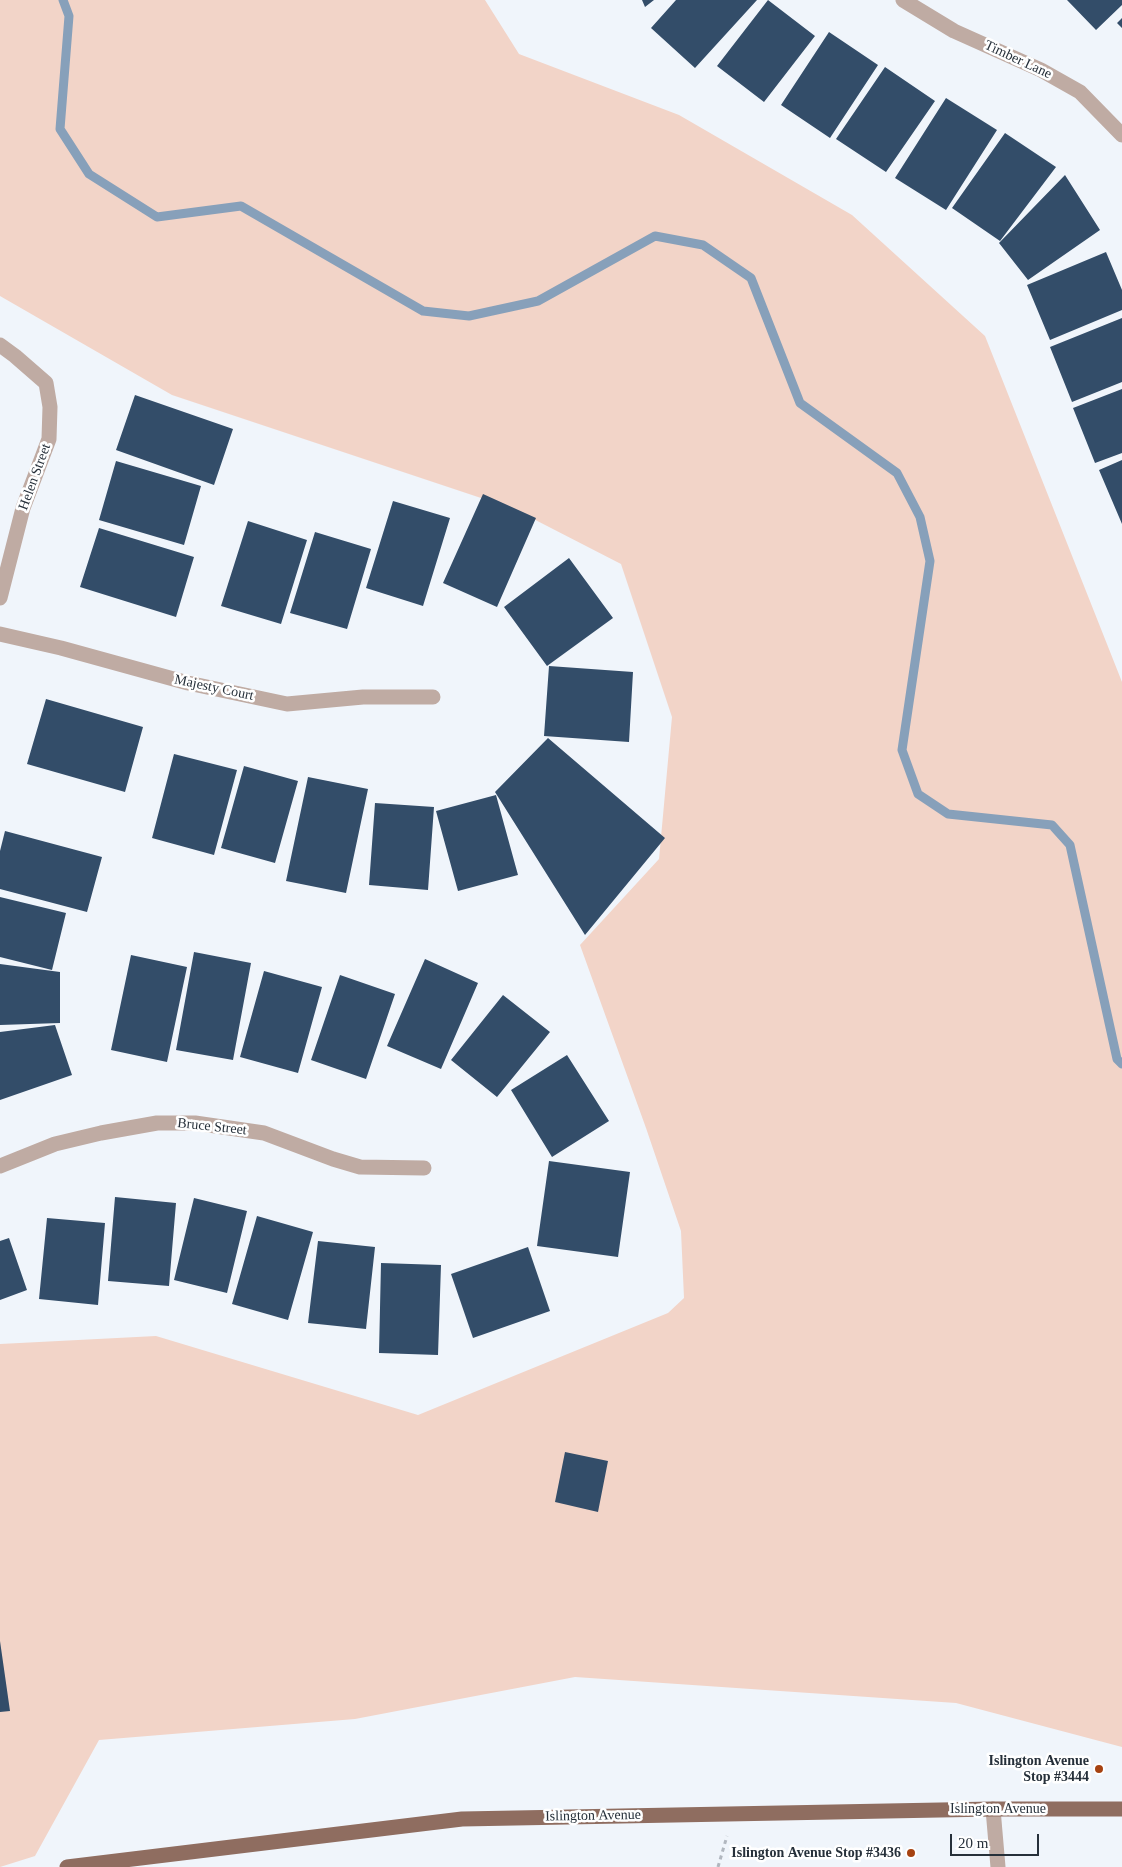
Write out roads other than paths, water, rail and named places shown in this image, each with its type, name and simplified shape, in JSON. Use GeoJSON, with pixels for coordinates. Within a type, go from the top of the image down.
{"type":"FeatureCollection","features":[{"type":"Feature","properties":{"kind":"main road","name":"Islington Avenue"},"geometry":{"type":"LineString","coordinates":[[67,1867],[462,1819],[993,1809],[1122,1809]]}},
{"type":"Feature","properties":{"kind":"street","name":"Timber Lane"},"geometry":{"type":"LineString","coordinates":[[904,0],[954,30],[1041,70],[1080,92],[1122,135]]}},
{"type":"Feature","properties":{"kind":"street","name":"Helen Street"},"geometry":{"type":"LineString","coordinates":[[0,346],[15,356],[46,383],[50,408],[49,439],[23,508],[0,598]]}},
{"type":"Feature","properties":{"kind":"street","name":"Majesty Court"},"geometry":{"type":"LineString","coordinates":[[0,634],[61,648],[188,683],[288,704],[363,697],[433,697]]}},
{"type":"Feature","properties":{"kind":"street","name":"Bruce Street"},"geometry":{"type":"LineString","coordinates":[[0,1166],[55,1144],[101,1133],[157,1123],[195,1122],[264,1133],[360,1167],[424,1168]]}},
{"type":"Feature","properties":{"kind":"street"},"geometry":{"type":"LineString","coordinates":[[993,1809],[998,1867]]}},
{"type":"Feature","properties":{"kind":"waterway"},"geometry":{"type":"LineString","coordinates":[[63,0],[69,16],[60,129],[89,174],[157,217],[241,206],[423,311],[469,316],[538,301],[655,236],[703,245],[751,278],[800,403],[897,473],[920,517],[930,561],[902,750],[918,794],[948,814],[1052,825],[1070,845],[1117,1059],[1122,1064]]}},
{"type":"Feature","properties":{"kind":"place","name":"Islington Avenue Stop #3444"},"geometry":{"type":"Point","coordinates":[1099,1769]}},
{"type":"Feature","properties":{"kind":"place","name":"Islington Avenue Stop #3436"},"geometry":{"type":"Point","coordinates":[911,1853]}}]}
